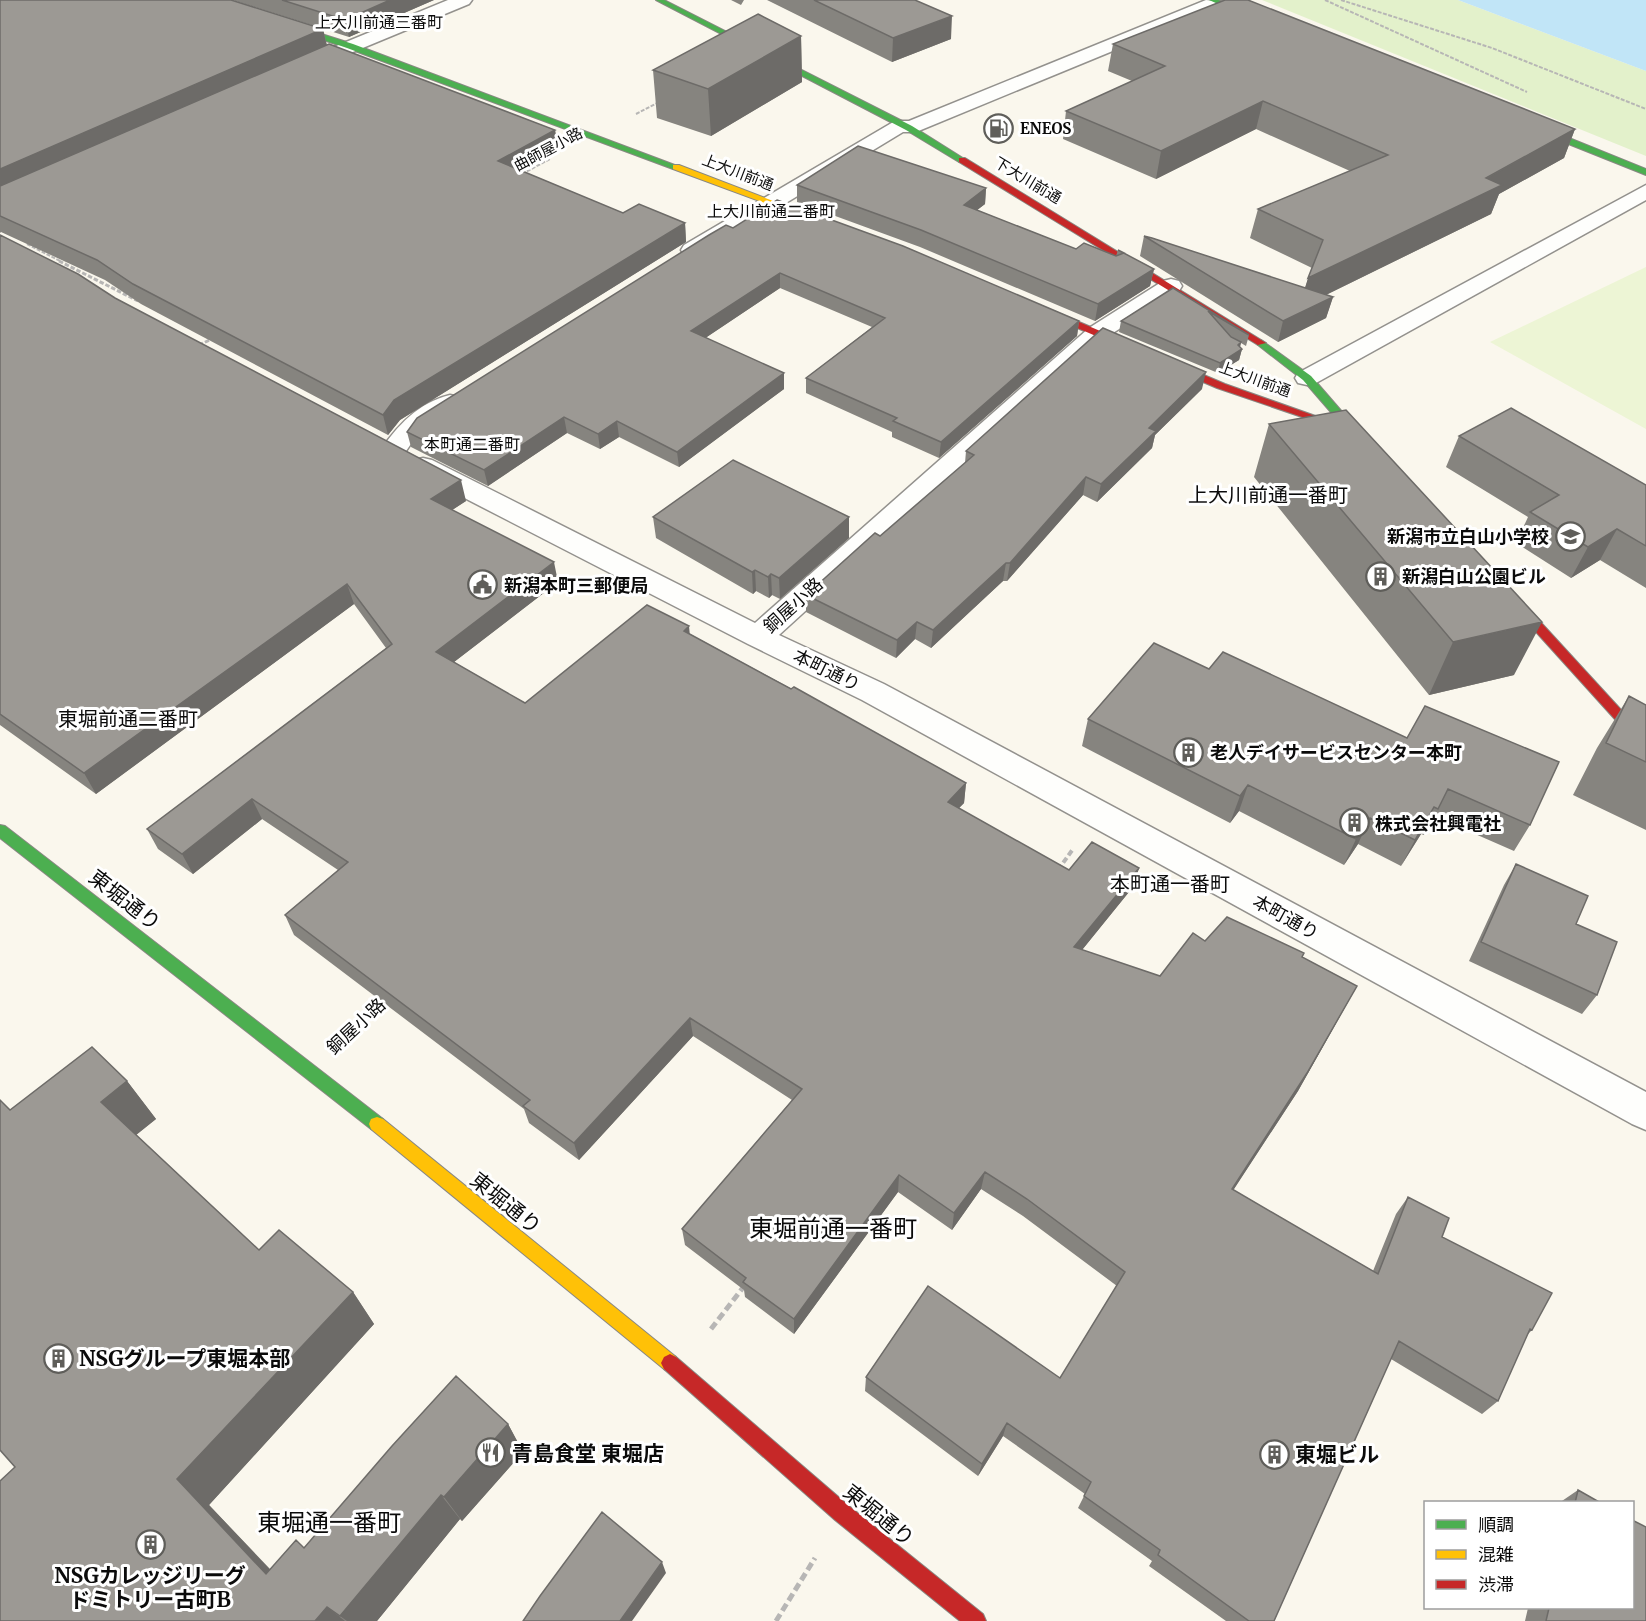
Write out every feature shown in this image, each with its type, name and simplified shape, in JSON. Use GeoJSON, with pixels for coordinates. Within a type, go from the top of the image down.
{"type":"FeatureCollection","features":[{"type":"Feature","properties":{"kind":"street","name":"上大川前通"},"geometry":{"type":"LineString","coordinates":[[208,0],[350,46],[824,222]]}},
{"type":"Feature","properties":{"kind":"street"},"geometry":{"type":"LineString","coordinates":[[296,70],[463,0]]}},
{"type":"Feature","properties":{"kind":"street","name":"下大川前通"},"geometry":{"type":"LineString","coordinates":[[659,0],[906,127],[1249,334],[1307,378],[1350,430],[1374,454]]}},
{"type":"Feature","properties":{"kind":"street"},"geometry":{"type":"LineString","coordinates":[[670,264],[770,201],[784,196],[906,127],[1214,1],[1271,24]]}},
{"type":"Feature","properties":{"kind":"street"},"geometry":{"type":"LineString","coordinates":[[1514,119],[1646,172]]}},
{"type":"Feature","properties":{"kind":"street"},"geometry":{"type":"LineString","coordinates":[[1307,378],[1646,191]]}},
{"type":"Feature","properties":{"kind":"street","name":"銅屋小路"},"geometry":{"type":"LineString","coordinates":[[758,637],[1097,333],[1171,286]]}},
{"type":"Feature","properties":{"kind":"street","name":"上大川前通"},"geometry":{"type":"LineString","coordinates":[[1021,301],[1221,386],[1350,430]]}},
{"type":"Feature","properties":{"kind":"street","name":"本町通り"},"geometry":{"type":"LineString","coordinates":[[470,389],[383,445],[758,637],[873,692],[1646,1112]]}},
{"type":"Feature","properties":{"kind":"street"},"geometry":{"type":"LineString","coordinates":[[1503,588],[1646,746]]}},
{"type":"Feature","properties":{"kind":"street","name":"東堀通り"},"geometry":{"type":"LineString","coordinates":[[0,830],[309,1069],[679,1370],[842,1513],[976,1621]]}},
{"type":"Feature","properties":{"kind":"path"},"geometry":{"type":"LineString","coordinates":[[1325,0],[1528,92]]}},
{"type":"Feature","properties":{"kind":"path"},"geometry":{"type":"LineString","coordinates":[[1341,0],[1492,48],[1646,109]]}},
{"type":"Feature","properties":{"kind":"path","name":"曲師屋小路"},"geometry":{"type":"LineString","coordinates":[[522,175],[666,98]]}},
{"type":"Feature","properties":{"kind":"path"},"geometry":{"type":"LineString","coordinates":[[197,346],[218,335]]}},
{"type":"Feature","properties":{"kind":"path"},"geometry":{"type":"LineString","coordinates":[[1051,880],[1097,813]]}},
{"type":"Feature","properties":{"kind":"path","name":"銅屋小路"},"geometry":{"type":"LineString","coordinates":[[309,1069],[388,997]]}},
{"type":"Feature","properties":{"kind":"path"},"geometry":{"type":"LineString","coordinates":[[679,1370],[752,1276]]}},
{"type":"Feature","properties":{"kind":"path"},"geometry":{"type":"LineString","coordinates":[[776,1621],[842,1513]]}},
{"type":"Feature","properties":{"kind":"green space"},"geometry":{"type":"Polygon","coordinates":[[[1262,0],[1458,0],[1646,71],[1646,156],[1262,0]]]}},
{"type":"Feature","properties":{"kind":"green space"},"geometry":{"type":"Polygon","coordinates":[[[1646,267],[1646,429],[1490,342],[1646,267]]]}},
{"type":"Feature","properties":{"kind":"water"},"geometry":{"type":"Polygon","coordinates":[[[1458,0],[1646,0],[1646,71],[1458,0]]]}},
{"type":"Feature","properties":{"kind":"building"},"geometry":{"type":"Polygon","coordinates":[[[0,0],[231,0],[323,29],[0,169],[0,0]]]}},
{"type":"Feature","properties":{"kind":"building"},"geometry":{"type":"Polygon","coordinates":[[[282,0],[390,0],[345,20],[282,0]]]}},
{"type":"Feature","properties":{"kind":"building"},"geometry":{"type":"Polygon","coordinates":[[[814,0],[915,0],[952,16],[893,38],[814,0]]]}},
{"type":"Feature","properties":{"kind":"building"},"geometry":{"type":"Polygon","coordinates":[[[1225,0],[1248,0],[1575,129],[1486,178],[1502,185],[1308,278],[1323,240],[1258,209],[1388,155],[1263,101],[1161,151],[1066,111],[1165,66],[1113,44],[1225,0]]]}},
{"type":"Feature","properties":{"kind":"building"},"geometry":{"type":"Polygon","coordinates":[[[758,14],[801,36],[708,89],[653,70],[758,14]]]}},
{"type":"Feature","properties":{"kind":"building"},"geometry":{"type":"Polygon","coordinates":[[[329,44],[555,130],[498,161],[623,213],[639,204],[685,223],[394,400],[383,415],[133,284],[97,260],[0,216],[0,186],[329,44]]]}},
{"type":"Feature","properties":{"kind":"building"},"geometry":{"type":"Polygon","coordinates":[[[858,146],[986,188],[964,205],[1076,249],[1084,243],[1116,256],[1124,253],[1154,269],[1098,304],[921,230],[797,185],[858,146]]]}},
{"type":"Feature","properties":{"kind":"building"},"geometry":{"type":"Polygon","coordinates":[[[777,200],[903,246],[1079,321],[941,442],[893,421],[897,418],[806,378],[885,318],[780,273],[691,331],[784,373],[677,452],[617,421],[598,434],[564,417],[484,470],[407,432],[417,418],[709,235],[726,225],[733,228],[777,200]]]}},
{"type":"Feature","properties":{"kind":"building"},"geometry":{"type":"Polygon","coordinates":[[[0,235],[78,274],[115,298],[461,480],[431,499],[554,562],[436,652],[525,703],[647,605],[689,626],[684,631],[791,689],[794,687],[966,783],[948,802],[1069,870],[1092,842],[1139,868],[1074,947],[1160,976],[1193,933],[1205,941],[1227,917],[1304,953],[1302,957],[1357,986],[1307,1073],[1232,1189],[1378,1274],[1408,1197],[1449,1218],[1442,1237],[1552,1293],[1532,1330],[1530,1329],[1498,1401],[1399,1341],[1274,1621],[1249,1621],[1158,1555],[1160,1550],[1084,1496],[1091,1482],[1007,1423],[982,1464],[866,1377],[928,1286],[1060,1378],[1125,1272],[1027,1199],[985,1172],[954,1213],[899,1175],[794,1319],[743,1282],[746,1278],[682,1229],[802,1089],[690,1018],[574,1143],[523,1106],[530,1100],[285,915],[348,862],[252,799],[182,854],[147,829],[392,644],[347,584],[84,773],[0,714],[0,235]]]}},
{"type":"Feature","properties":{"kind":"building"},"geometry":{"type":"Polygon","coordinates":[[[1144,236],[1152,238],[1333,297],[1283,321],[1144,236]]]}},
{"type":"Feature","properties":{"kind":"building"},"geometry":{"type":"Polygon","coordinates":[[[1173,288],[1249,335],[1208,311],[1231,337],[1241,342],[1238,345],[1242,349],[1220,363],[1121,321],[1173,288]]]}},
{"type":"Feature","properties":{"kind":"building"},"geometry":{"type":"Polygon","coordinates":[[[1103,328],[1206,372],[1149,428],[1156,431],[1101,484],[1086,477],[1010,563],[1006,563],[933,630],[917,622],[897,640],[806,595],[875,533],[880,536],[974,455],[966,451],[1103,328]]]}},
{"type":"Feature","properties":{"kind":"building"},"geometry":{"type":"Polygon","coordinates":[[[1511,408],[1646,485],[1646,546],[1617,529],[1588,547],[1530,512],[1559,495],[1459,436],[1511,408]]]}},
{"type":"Feature","properties":{"kind":"building"},"geometry":{"type":"Polygon","coordinates":[[[1346,410],[1542,622],[1453,642],[1269,424],[1346,410]]]}},
{"type":"Feature","properties":{"kind":"building"},"geometry":{"type":"Polygon","coordinates":[[[733,460],[849,517],[779,578],[771,574],[768,577],[755,570],[752,572],[653,517],[733,460]]]}},
{"type":"Feature","properties":{"kind":"building"},"geometry":{"type":"Polygon","coordinates":[[[1154,643],[1209,669],[1223,652],[1407,738],[1425,706],[1559,762],[1530,825],[1448,789],[1438,809],[1434,807],[1415,840],[1370,818],[1356,839],[1248,785],[1240,796],[1088,719],[1154,643]]]}},
{"type":"Feature","properties":{"kind":"building"},"geometry":{"type":"Polygon","coordinates":[[[1629,696],[1646,705],[1646,762],[1606,743],[1629,696]]]}},
{"type":"Feature","properties":{"kind":"building"},"geometry":{"type":"Polygon","coordinates":[[[1516,864],[1588,896],[1576,924],[1617,942],[1597,995],[1481,942],[1516,864]]]}},
{"type":"Feature","properties":{"kind":"building"},"geometry":{"type":"Polygon","coordinates":[[[92,1047],[127,1081],[101,1102],[259,1250],[279,1230],[353,1292],[177,1479],[266,1574],[296,1540],[304,1548],[456,1376],[508,1424],[444,1497],[441,1495],[340,1616],[327,1607],[315,1621],[0,1621],[0,1481],[15,1467],[0,1450],[0,1100],[10,1110],[92,1047]]]}},
{"type":"Feature","properties":{"kind":"building"},"geometry":{"type":"Polygon","coordinates":[[[1578,1490],[1597,1501],[1575,1501],[1578,1490]]]}},
{"type":"Feature","properties":{"kind":"building"},"geometry":{"type":"Polygon","coordinates":[[[602,1512],[662,1562],[620,1621],[523,1621],[540,1596],[602,1512]]]}},
{"type":"Feature","properties":{"kind":"building"},"geometry":{"type":"Polygon","coordinates":[[[1634,1521],[1646,1527],[1646,1621],[1546,1621],[1549,1609],[1634,1609],[1634,1521]]]}},
{"type":"Feature","properties":{"kind":"traffic: fast"},"geometry":{"type":"LineString","coordinates":[[208,0],[350,46],[676,167]]}},
{"type":"Feature","properties":{"kind":"traffic: fast"},"geometry":{"type":"LineString","coordinates":[[659,0],[909,128],[962,160]]}},
{"type":"Feature","properties":{"kind":"traffic: fast"},"geometry":{"type":"LineString","coordinates":[[1212,0],[1260,19]]}},
{"type":"Feature","properties":{"kind":"traffic: fast"},"geometry":{"type":"LineString","coordinates":[[1529,125],[1646,172]]}},
{"type":"Feature","properties":{"kind":"traffic: fast"},"geometry":{"type":"LineString","coordinates":[[1261,343],[1307,378],[1366,446]]}},
{"type":"Feature","properties":{"kind":"traffic: fast"},"geometry":{"type":"LineString","coordinates":[[0,830],[377,1124]]}},
{"type":"Feature","properties":{"kind":"traffic: slow"},"geometry":{"type":"LineString","coordinates":[[676,167],[816,219]]}},
{"type":"Feature","properties":{"kind":"traffic: slow"},"geometry":{"type":"LineString","coordinates":[[377,1124],[670,1363]]}},
{"type":"Feature","properties":{"kind":"traffic: jam"},"geometry":{"type":"LineString","coordinates":[[962,160],[1261,343]]}},
{"type":"Feature","properties":{"kind":"traffic: jam"},"geometry":{"type":"LineString","coordinates":[[1036,307],[1221,386],[1350,430]]}},
{"type":"Feature","properties":{"kind":"traffic: jam"},"geometry":{"type":"LineString","coordinates":[[1510,596],[1646,745]]}},
{"type":"Feature","properties":{"kind":"traffic: jam"},"geometry":{"type":"LineString","coordinates":[[670,1363],[842,1513],[976,1621]]}},
{"type":"Feature","properties":{"kind":"place","name":"ENEOS"},"geometry":{"type":"Point","coordinates":[999,128]}},
{"type":"Feature","properties":{"kind":"place","name":"新潟市立白山小学校"},"geometry":{"type":"Point","coordinates":[1570,536]}},
{"type":"Feature","properties":{"kind":"place","name":"新潟白山公園ビル"},"geometry":{"type":"Point","coordinates":[1381,576]}},
{"type":"Feature","properties":{"kind":"place","name":"新潟本町三郵便局"},"geometry":{"type":"Point","coordinates":[483,585]}},
{"type":"Feature","properties":{"kind":"place","name":"老人デイサービスセンター本町"},"geometry":{"type":"Point","coordinates":[1189,752]}},
{"type":"Feature","properties":{"kind":"place","name":"株式会社興電社"},"geometry":{"type":"Point","coordinates":[1354,823]}},
{"type":"Feature","properties":{"kind":"place","name":"NSGグループ東堀本部"},"geometry":{"type":"Point","coordinates":[58,1358]}},
{"type":"Feature","properties":{"kind":"place","name":"青島食堂 東堀店"},"geometry":{"type":"Point","coordinates":[491,1453]}},
{"type":"Feature","properties":{"kind":"place","name":"東堀ビル"},"geometry":{"type":"Point","coordinates":[1274,1454]}},
{"type":"Feature","properties":{"kind":"place","name":"NSGカレッジリーグ ドミトリー古町B"},"geometry":{"type":"Point","coordinates":[150,1544]}},
{"type":"Feature","properties":{"kind":"district","name":"上大川前通三番町"},"geometry":{"type":"Point","coordinates":[379,22]}},
{"type":"Feature","properties":{"kind":"district","name":"上大川前通二番町"},"geometry":{"type":"Point","coordinates":[771,211]}},
{"type":"Feature","properties":{"kind":"district","name":"本町通二番町"},"geometry":{"type":"Point","coordinates":[472,444]}},
{"type":"Feature","properties":{"kind":"district","name":"上大川前通一番町"},"geometry":{"type":"Point","coordinates":[1268,494]}},
{"type":"Feature","properties":{"kind":"district","name":"東堀前通二番町"},"geometry":{"type":"Point","coordinates":[128,718]}},
{"type":"Feature","properties":{"kind":"district","name":"本町通一番町"},"geometry":{"type":"Point","coordinates":[1170,883]}},
{"type":"Feature","properties":{"kind":"district","name":"東堀前通一番町"},"geometry":{"type":"Point","coordinates":[833,1228]}},
{"type":"Feature","properties":{"kind":"district","name":"東堀通一番町"},"geometry":{"type":"Point","coordinates":[329,1522]}}]}
